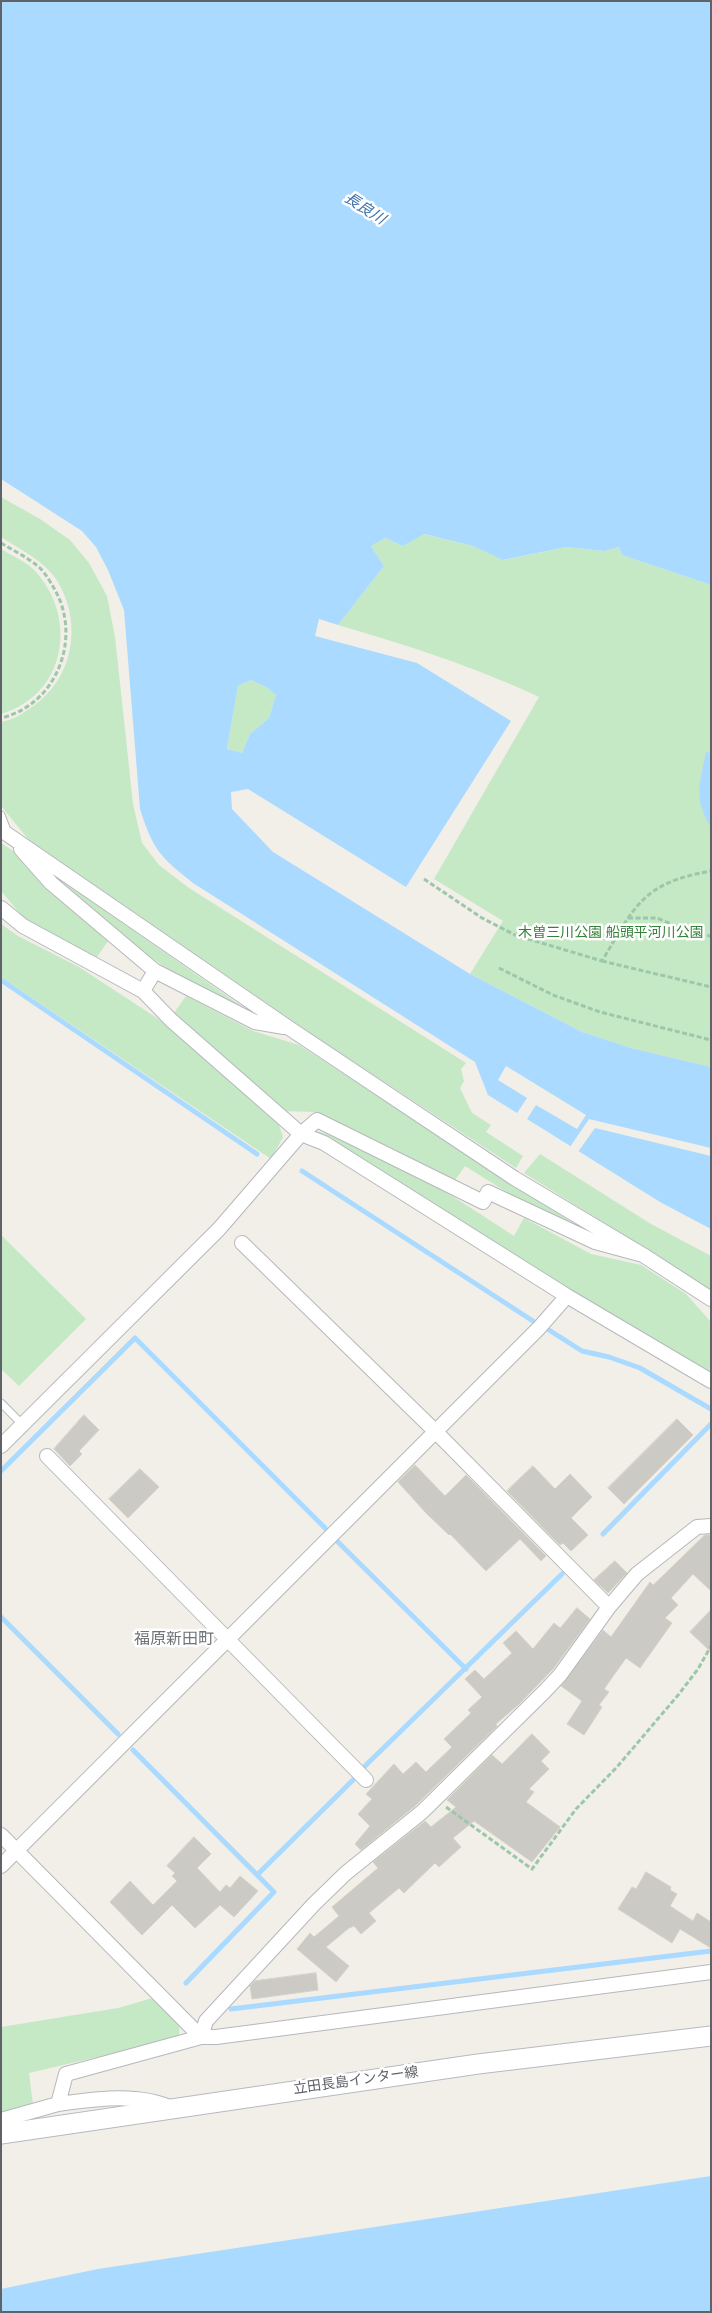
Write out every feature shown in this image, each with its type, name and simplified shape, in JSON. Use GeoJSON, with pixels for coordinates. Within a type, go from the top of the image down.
{"type":"FeatureCollection","features":[{"type":"Feature","properties":{"kind":"main road","name":"立田長島インター線"},"geometry":{"type":"LineString","coordinates":[[1,2134],[478,2064],[711,2036]]}},
{"type":"Feature","properties":{"kind":"street"},"geometry":{"type":"LineString","coordinates":[[5,832],[51,883],[155,971],[255,1022],[289,1028]]}},
{"type":"Feature","properties":{"kind":"street"},"geometry":{"type":"LineString","coordinates":[[5,832],[289,1028],[514,1178],[643,1255],[711,1299]]}},
{"type":"Feature","properties":{"kind":"street"},"geometry":{"type":"LineString","coordinates":[[1,908],[23,926],[142,991],[171,1020],[301,1134],[324,1143],[567,1296],[711,1381]]}},
{"type":"Feature","properties":{"kind":"street"},"geometry":{"type":"LineString","coordinates":[[142,991],[155,971]]}},
{"type":"Feature","properties":{"kind":"street"},"geometry":{"type":"LineString","coordinates":[[1,1446],[219,1229],[301,1134],[317,1120],[483,1202],[488,1192],[595,1242],[643,1255]]}},
{"type":"Feature","properties":{"kind":"street"},"geometry":{"type":"LineString","coordinates":[[242,1243],[436,1432],[609,1607]]}},
{"type":"Feature","properties":{"kind":"street"},"geometry":{"type":"LineString","coordinates":[[698,1291],[711,1307]]}},
{"type":"Feature","properties":{"kind":"street"},"geometry":{"type":"LineString","coordinates":[[1,1866],[436,1432],[539,1328],[567,1296]]}},
{"type":"Feature","properties":{"kind":"street"},"geometry":{"type":"LineString","coordinates":[[47,1456],[366,1780]]}},
{"type":"Feature","properties":{"kind":"street"},"geometry":{"type":"LineString","coordinates":[[201,2037],[206,2021],[314,1904],[346,1873],[436,1800],[560,1675],[609,1607],[644,1568],[697,1526],[711,1526]]}},
{"type":"Feature","properties":{"kind":"street"},"geometry":{"type":"LineString","coordinates":[[1,1835],[201,2037]]}},
{"type":"Feature","properties":{"kind":"street"},"geometry":{"type":"LineString","coordinates":[[58,2104],[66,2074],[201,2037],[226,2036],[711,1972]]}},
{"type":"Feature","properties":{"kind":"street"},"geometry":{"type":"LineString","coordinates":[[1,2120],[58,2104],[99,2099],[157,2101],[174,2109]]}},
{"type":"Feature","properties":{"kind":"lane"},"geometry":{"type":"LineString","coordinates":[[1,815],[5,832]]}},
{"type":"Feature","properties":{"kind":"lane"},"geometry":{"type":"LineString","coordinates":[[1,1403],[22,1424]]}},
{"type":"Feature","properties":{"kind":"path"},"geometry":{"type":"LineString","coordinates":[[1,543],[40,568],[63,605],[66,626],[66,651],[46,690],[13,715],[1,718]]}},
{"type":"Feature","properties":{"kind":"path"},"geometry":{"type":"LineString","coordinates":[[602,961],[635,906],[656,888],[674,880],[711,871]]}},
{"type":"Feature","properties":{"kind":"path"},"geometry":{"type":"LineString","coordinates":[[424,879],[482,918],[515,935],[602,961],[711,987]]}},
{"type":"Feature","properties":{"kind":"path"},"geometry":{"type":"LineString","coordinates":[[628,918],[657,918],[695,934],[711,936]]}},
{"type":"Feature","properties":{"kind":"path"},"geometry":{"type":"LineString","coordinates":[[499,968],[553,994],[600,1012],[711,1040]]}},
{"type":"Feature","properties":{"kind":"path"},"geometry":{"type":"LineString","coordinates":[[436,1800],[532,1869],[576,1809],[618,1767],[679,1694],[698,1669],[711,1646]]}},
{"type":"Feature","properties":{"kind":"green space"},"geometry":{"type":"Polygon","coordinates":[[[1,497],[40,519],[70,540],[89,563],[107,596],[115,637],[133,804],[142,843],[159,865],[189,888],[466,1063],[461,1069],[464,1081],[460,1088],[472,1113],[491,1125],[486,1132],[523,1156],[516,1168],[316,1037],[29,840],[1,806],[1,722],[13,718],[32,707],[57,682],[70,650],[72,633],[66,599],[53,575],[32,556],[1,537],[1,497]]]}},
{"type":"Feature","properties":{"kind":"green space","name":"木曽三川公園 船頭平河川公園"},"geometry":{"type":"Polygon","coordinates":[[[423,534],[473,546],[504,560],[566,547],[604,551],[619,547],[622,555],[711,585],[711,1067],[631,1048],[582,1032],[470,974],[503,921],[434,879],[539,697],[440,657],[338,625],[384,566],[371,546],[385,538],[403,546],[423,534]]]}},
{"type":"Feature","properties":{"kind":"green space"},"geometry":{"type":"Polygon","coordinates":[[[1,549],[24,562],[36,572],[49,591],[57,611],[61,633],[59,654],[52,673],[40,690],[23,704],[1,714],[1,549]]]}},
{"type":"Feature","properties":{"kind":"green space"},"geometry":{"type":"Polygon","coordinates":[[[251,680],[266,687],[276,695],[269,718],[250,734],[242,753],[227,749],[238,686],[251,680]]]}},
{"type":"Feature","properties":{"kind":"green space"},"geometry":{"type":"Polygon","coordinates":[[[243,764],[245,779],[229,781],[227,765],[243,764]]]}},
{"type":"Feature","properties":{"kind":"green space"},"geometry":{"type":"Polygon","coordinates":[[[1,843],[13,851],[46,889],[108,941],[95,960],[28,923],[1,891],[1,843]]]}},
{"type":"Feature","properties":{"kind":"green space"},"geometry":{"type":"Polygon","coordinates":[[[56,877],[250,1012],[208,994],[168,969],[109,925],[56,877]]]}},
{"type":"Feature","properties":{"kind":"green space"},"geometry":{"type":"Polygon","coordinates":[[[1,924],[18,936],[79,967],[166,1024],[279,1125],[283,1137],[271,1159],[1,977],[1,924]]]}},
{"type":"Feature","properties":{"kind":"green space"},"geometry":{"type":"Polygon","coordinates":[[[186,996],[253,1031],[299,1045],[587,1232],[537,1211],[465,1166],[453,1183],[314,1112],[285,1111],[174,1013],[186,996]]]}},
{"type":"Feature","properties":{"kind":"green space"},"geometry":{"type":"Polygon","coordinates":[[[314,1130],[341,1139],[392,1162],[442,1190],[514,1236],[524,1218],[591,1254],[641,1265],[686,1294],[711,1322],[711,1372],[560,1285],[314,1130]]]}},
{"type":"Feature","properties":{"kind":"green space"},"geometry":{"type":"Polygon","coordinates":[[[540,1154],[651,1224],[711,1256],[711,1290],[524,1173],[540,1154]]]}},
{"type":"Feature","properties":{"kind":"green space"},"geometry":{"type":"Polygon","coordinates":[[[1,1235],[86,1319],[19,1386],[1,1369],[1,1235]]]}},
{"type":"Feature","properties":{"kind":"green space"},"geometry":{"type":"Polygon","coordinates":[[[156,1997],[170,2010],[177,2020],[180,2032],[178,2038],[29,2073],[33,2105],[1,2115],[1,2027],[118,2008],[156,1997]]]}},
{"type":"Feature","properties":{"kind":"water","name":"長良川"},"geometry":{"type":"Polygon","coordinates":[[[1,1],[711,1],[711,585],[622,555],[619,547],[604,551],[566,547],[503,560],[473,546],[424,534],[403,546],[385,538],[371,546],[384,566],[338,625],[319,619],[315,636],[417,663],[511,721],[406,887],[248,789],[231,792],[232,809],[273,852],[470,974],[582,1032],[631,1048],[711,1067],[711,1229],[660,1202],[527,1119],[536,1105],[577,1129],[586,1115],[506,1066],[498,1080],[527,1098],[517,1113],[488,1095],[475,1062],[193,883],[165,859],[149,834],[140,809],[124,610],[108,570],[96,547],[82,531],[1,479],[1,1]],[[251,680],[238,686],[227,749],[242,753],[250,734],[269,718],[276,695],[266,687],[251,680]]]}},
{"type":"Feature","properties":{"kind":"water"},"geometry":{"type":"Polygon","coordinates":[[[706,752],[711,753],[711,827],[705,817],[700,799],[700,782],[706,752]]]}},
{"type":"Feature","properties":{"kind":"water"},"geometry":{"type":"Polygon","coordinates":[[[711,2176],[711,2312],[1,2312],[1,2289],[98,2269],[711,2176]]]}},
{"type":"Feature","properties":{"kind":"pier"},"geometry":{"type":"Polygon","coordinates":[[[589,1119],[711,1148],[711,1156],[595,1128],[578,1152],[570,1147],[589,1119]]]}},
{"type":"Feature","properties":{"kind":"building"},"geometry":{"type":"Polygon","coordinates":[[[84,1415],[99,1430],[79,1451],[82,1454],[70,1466],[54,1449],[84,1415]]]}},
{"type":"Feature","properties":{"kind":"building"},"geometry":{"type":"Polygon","coordinates":[[[677,1419],[693,1435],[624,1504],[608,1488],[677,1419]]]}},
{"type":"Feature","properties":{"kind":"building"},"geometry":{"type":"Polygon","coordinates":[[[415,1465],[445,1496],[466,1475],[546,1556],[541,1561],[520,1539],[486,1571],[450,1534],[426,1513],[398,1482],[415,1465]]]}},
{"type":"Feature","properties":{"kind":"building"},"geometry":{"type":"Polygon","coordinates":[[[533,1466],[555,1489],[570,1474],[592,1497],[571,1518],[588,1535],[571,1551],[563,1543],[560,1545],[507,1491],[533,1466]]]}},
{"type":"Feature","properties":{"kind":"building"},"geometry":{"type":"Polygon","coordinates":[[[140,1469],[159,1487],[128,1518],[109,1499],[140,1469]]]}},
{"type":"Feature","properties":{"kind":"building"},"geometry":{"type":"Polygon","coordinates":[[[705,1535],[711,1535],[711,1591],[693,1574],[671,1598],[678,1605],[665,1618],[672,1623],[640,1668],[626,1658],[604,1689],[609,1692],[599,1705],[602,1707],[584,1735],[567,1724],[582,1701],[561,1686],[603,1630],[611,1637],[650,1582],[653,1585],[705,1535]]]}},
{"type":"Feature","properties":{"kind":"building"},"geometry":{"type":"Polygon","coordinates":[[[615,1561],[627,1573],[608,1593],[594,1580],[615,1561]]]}},
{"type":"Feature","properties":{"kind":"building"},"geometry":{"type":"Polygon","coordinates":[[[577,1608],[590,1619],[553,1669],[415,1806],[361,1850],[355,1844],[370,1826],[358,1814],[372,1799],[366,1794],[394,1764],[403,1774],[416,1762],[426,1772],[452,1747],[444,1739],[471,1713],[468,1710],[482,1697],[465,1679],[475,1670],[484,1679],[512,1653],[503,1643],[516,1631],[533,1649],[554,1623],[560,1628],[577,1608]]]}},
{"type":"Feature","properties":{"kind":"building"},"geometry":{"type":"Polygon","coordinates":[[[711,1610],[711,1652],[690,1632],[711,1610]]]}},
{"type":"Feature","properties":{"kind":"building"},"geometry":{"type":"Polygon","coordinates":[[[532,1734],[550,1752],[541,1761],[549,1769],[529,1789],[534,1792],[526,1802],[560,1827],[532,1862],[474,1821],[453,1838],[461,1847],[439,1867],[435,1863],[404,1893],[399,1888],[369,1913],[376,1921],[361,1934],[354,1926],[326,1947],[349,1966],[336,1982],[297,1949],[310,1933],[314,1937],[339,1916],[332,1907],[378,1868],[373,1862],[425,1821],[431,1827],[456,1807],[447,1800],[492,1755],[502,1764],[532,1734]]]}},
{"type":"Feature","properties":{"kind":"building"},"geometry":{"type":"Polygon","coordinates":[[[194,1837],[211,1854],[197,1868],[220,1892],[226,1885],[230,1888],[240,1876],[258,1891],[234,1917],[220,1905],[195,1928],[172,1905],[142,1935],[110,1902],[130,1881],[153,1905],[177,1881],[172,1876],[175,1873],[167,1866],[194,1837]]]}},
{"type":"Feature","properties":{"kind":"building"},"geometry":{"type":"Polygon","coordinates":[[[646,1872],[671,1887],[670,1890],[677,1894],[670,1906],[693,1921],[697,1913],[711,1922],[711,1948],[680,1929],[672,1943],[618,1909],[632,1887],[636,1889],[646,1872]]]}},
{"type":"Feature","properties":{"kind":"building"},"geometry":{"type":"Polygon","coordinates":[[[316,1973],[318,1990],[252,1999],[250,1986],[255,1981],[316,1973]]]}},
{"type":"Feature","properties":{"kind":"waterway"},"geometry":{"type":"LineString","coordinates":[[1,980],[257,1154]]}},
{"type":"Feature","properties":{"kind":"waterway"},"geometry":{"type":"LineString","coordinates":[[302,1171],[536,1323]]}},
{"type":"Feature","properties":{"kind":"waterway"},"geometry":{"type":"LineString","coordinates":[[549,1330],[582,1351],[609,1357],[640,1368],[711,1409]]}},
{"type":"Feature","properties":{"kind":"waterway"},"geometry":{"type":"LineString","coordinates":[[1,1471],[135,1338],[325,1528]]}},
{"type":"Feature","properties":{"kind":"waterway"},"geometry":{"type":"LineString","coordinates":[[603,1534],[711,1424]]}},
{"type":"Feature","properties":{"kind":"waterway"},"geometry":{"type":"LineString","coordinates":[[337,1541],[466,1669]]}},
{"type":"Feature","properties":{"kind":"waterway"},"geometry":{"type":"LineString","coordinates":[[364,1767],[562,1574]]}},
{"type":"Feature","properties":{"kind":"waterway"},"geometry":{"type":"LineString","coordinates":[[1,1617],[118,1734]]}},
{"type":"Feature","properties":{"kind":"waterway"},"geometry":{"type":"LineString","coordinates":[[133,1750],[274,1892],[186,1983]]}},
{"type":"Feature","properties":{"kind":"waterway"},"geometry":{"type":"LineString","coordinates":[[257,1875],[353,1780]]}},
{"type":"Feature","properties":{"kind":"waterway"},"geometry":{"type":"LineString","coordinates":[[231,2009],[711,1951]]}},
{"type":"Feature","properties":{"kind":"district","name":"福原新田町"},"geometry":{"type":"Point","coordinates":[174,1641]}}]}
